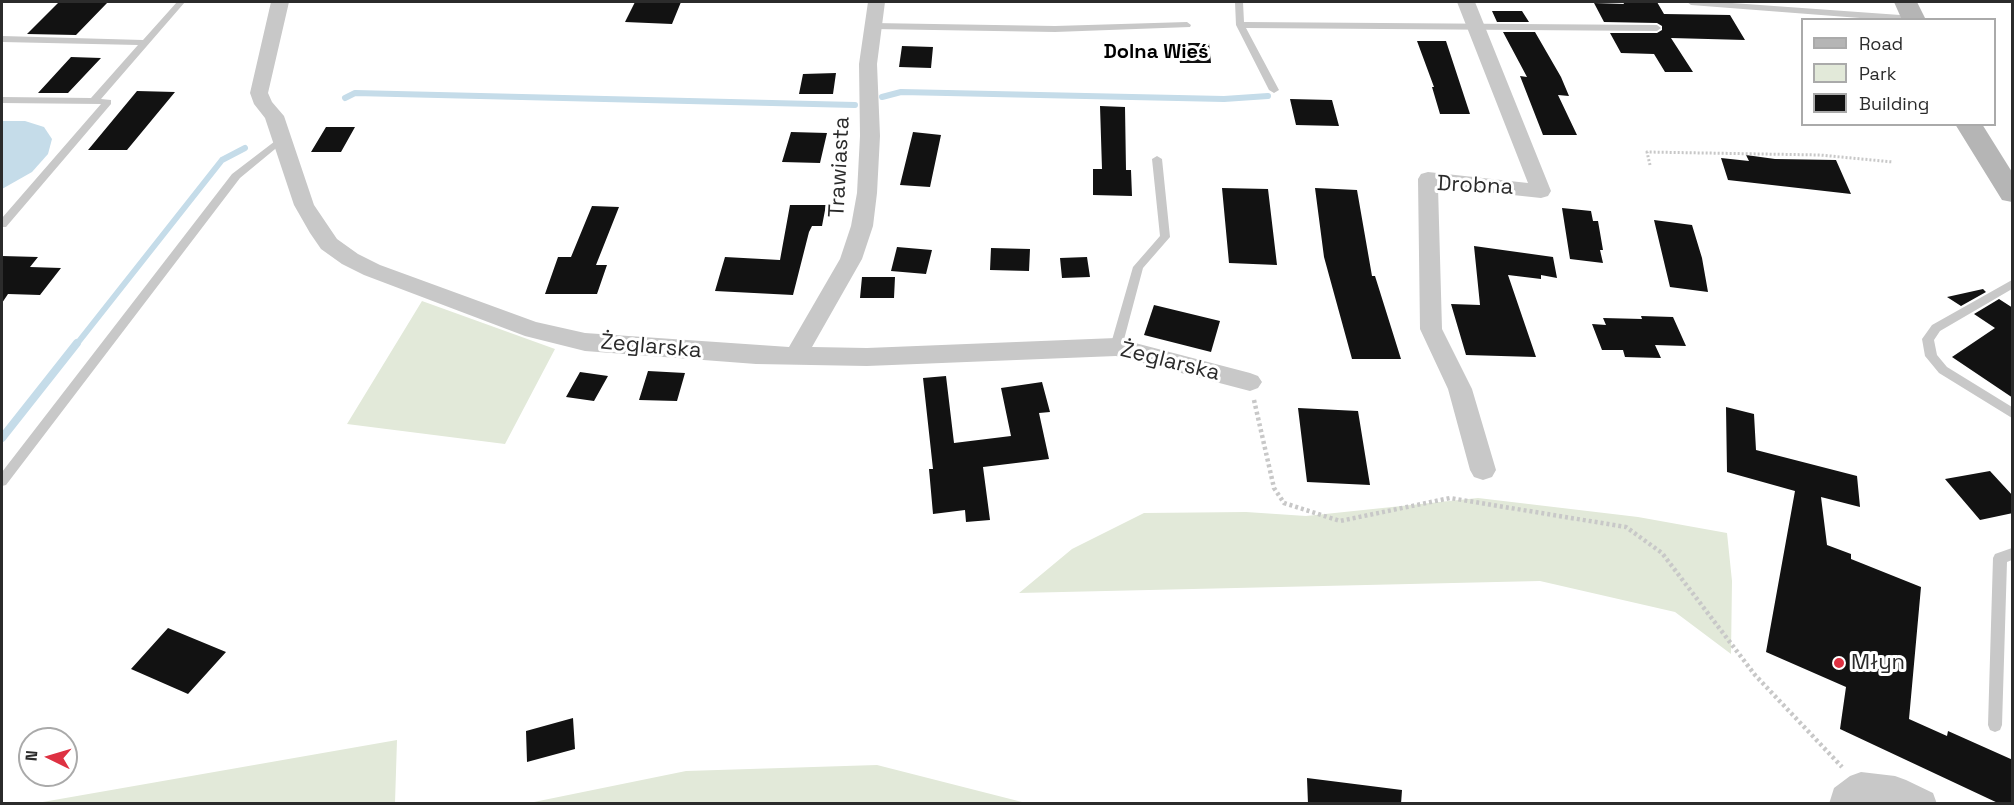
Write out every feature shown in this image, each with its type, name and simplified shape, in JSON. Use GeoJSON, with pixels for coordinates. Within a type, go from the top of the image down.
{"type":"FeatureCollection","features":[{"type":"Feature","properties":{"kind":"street","name":"Żeglarska"},"geometry":{"type":"LineString","coordinates":[[280,2],[259,93],[263,104],[274,116],[304,205],[317,228],[329,244],[350,260],[372,270],[533,330],[561,337],[635,347],[795,356],[867,357],[1116,347],[1250,382]]}},
{"type":"Feature","properties":{"kind":"street","name":"Trawiasta"},"geometry":{"type":"LineString","coordinates":[[795,356],[851,259],[862,226],[867,193],[870,136],[868,64],[877,2]]}},
{"type":"Feature","properties":{"kind":"street","name":"Drobna"},"geometry":{"type":"LineString","coordinates":[[1466,2],[1541,191],[1428,179],[1431,329],[1460,389],[1484,470]]}},
{"type":"Feature","properties":{"kind":"street"},"geometry":{"type":"LineString","coordinates":[[1906,2],[1913,18]]}},
{"type":"Feature","properties":{"kind":"street"},"geometry":{"type":"LineString","coordinates":[[1969,126],[2013,193]]}},
{"type":"Feature","properties":{"kind":"street"},"geometry":{"type":"LineString","coordinates":[[1852,795],[1894,792],[1922,804]]}},
{"type":"Feature","properties":{"kind":"lane"},"geometry":{"type":"LineString","coordinates":[[94,102],[181,2]]}},
{"type":"Feature","properties":{"kind":"lane"},"geometry":{"type":"LineString","coordinates":[[1239,2],[1240,25],[1274,90]]}},
{"type":"Feature","properties":{"kind":"lane"},"geometry":{"type":"LineString","coordinates":[[1691,2],[1889,18]]}},
{"type":"Feature","properties":{"kind":"lane"},"geometry":{"type":"LineString","coordinates":[[873,26],[1055,29],[1187,25]]}},
{"type":"Feature","properties":{"kind":"lane"},"geometry":{"type":"LineString","coordinates":[[1240,25],[1657,28]]}},
{"type":"Feature","properties":{"kind":"lane"},"geometry":{"type":"LineString","coordinates":[[2,39],[146,43]]}},
{"type":"Feature","properties":{"kind":"lane"},"geometry":{"type":"LineString","coordinates":[[2,100],[108,102],[2,224]]}},
{"type":"Feature","properties":{"kind":"lane"},"geometry":{"type":"LineString","coordinates":[[2,481],[236,176],[283,138]]}},
{"type":"Feature","properties":{"kind":"lane"},"geometry":{"type":"LineString","coordinates":[[1116,347],[1138,267],[1165,237],[1157,159]]}},
{"type":"Feature","properties":{"kind":"lane"},"geometry":{"type":"LineString","coordinates":[[2013,284],[1936,328],[1928,339],[1931,356],[1943,370],[2013,412]]}},
{"type":"Feature","properties":{"kind":"lane"},"geometry":{"type":"LineString","coordinates":[[1995,725],[2000,558],[2013,554]]}},
{"type":"Feature","properties":{"kind":"path"},"geometry":{"type":"LineString","coordinates":[[1650,165],[1647,152],[1820,155],[1893,162]]}},
{"type":"Feature","properties":{"kind":"path"},"geometry":{"type":"LineString","coordinates":[[1250,382],[1274,488],[1284,503],[1340,521],[1450,498],[1626,527],[1662,553],[1755,675],[1852,795]]}},
{"type":"Feature","properties":{"kind":"green space"},"geometry":{"type":"Polygon","coordinates":[[[422,301],[555,349],[505,444],[347,424],[422,301]]]}},
{"type":"Feature","properties":{"kind":"green space"},"geometry":{"type":"Polygon","coordinates":[[[1478,498],[1638,517],[1727,533],[1732,581],[1731,654],[1675,612],[1540,581],[1019,593],[1072,549],[1144,513],[1246,512],[1306,516],[1478,498]]]}},
{"type":"Feature","properties":{"kind":"green space"},"geometry":{"type":"Polygon","coordinates":[[[397,740],[395,803],[37,803],[397,740]]]}},
{"type":"Feature","properties":{"kind":"green space"},"geometry":{"type":"Polygon","coordinates":[[[877,765],[1026,803],[529,803],[686,771],[877,765]]]}},
{"type":"Feature","properties":{"kind":"water"},"geometry":{"type":"Polygon","coordinates":[[[2,121],[25,121],[44,127],[52,139],[48,154],[32,172],[2,189],[2,121]]]}},
{"type":"Feature","properties":{"kind":"building"},"geometry":{"type":"Polygon","coordinates":[[[59,2],[108,2],[76,35],[27,34],[59,2]]]}},
{"type":"Feature","properties":{"kind":"building"},"geometry":{"type":"Polygon","coordinates":[[[635,2],[681,2],[672,24],[625,22],[635,2]]]}},
{"type":"Feature","properties":{"kind":"building"},"geometry":{"type":"Polygon","coordinates":[[[1623,2],[1657,2],[1664,14],[1730,15],[1745,40],[1671,38],[1693,72],[1665,72],[1654,54],[1621,53],[1610,33],[1657,33],[1662,30],[1662,26],[1657,23],[1604,22],[1594,3],[1624,4],[1623,2]]]}},
{"type":"Feature","properties":{"kind":"building"},"geometry":{"type":"Polygon","coordinates":[[[1492,11],[1522,11],[1529,22],[1497,22],[1492,11]]]}},
{"type":"Feature","properties":{"kind":"building"},"geometry":{"type":"Polygon","coordinates":[[[1503,32],[1535,32],[1561,77],[1569,96],[1558,95],[1577,135],[1543,135],[1520,76],[1527,77],[1503,32]]]}},
{"type":"Feature","properties":{"kind":"building"},"geometry":{"type":"Polygon","coordinates":[[[1417,41],[1446,41],[1470,114],[1440,114],[1432,87],[1434,87],[1417,41]]]}},
{"type":"Feature","properties":{"kind":"building"},"geometry":{"type":"Polygon","coordinates":[[[1177,43],[1209,43],[1211,63],[1180,63],[1177,43]]]}},
{"type":"Feature","properties":{"kind":"building"},"geometry":{"type":"Polygon","coordinates":[[[902,46],[933,47],[931,68],[899,67],[902,46]]]}},
{"type":"Feature","properties":{"kind":"building"},"geometry":{"type":"Polygon","coordinates":[[[71,57],[101,58],[68,93],[38,93],[71,57]]]}},
{"type":"Feature","properties":{"kind":"building"},"geometry":{"type":"Polygon","coordinates":[[[836,73],[833,94],[799,94],[803,74],[836,73]]]}},
{"type":"Feature","properties":{"kind":"building"},"geometry":{"type":"Polygon","coordinates":[[[137,91],[175,92],[127,150],[88,150],[137,91]]]}},
{"type":"Feature","properties":{"kind":"building"},"geometry":{"type":"Polygon","coordinates":[[[1290,99],[1332,100],[1339,126],[1296,125],[1290,99]]]}},
{"type":"Feature","properties":{"kind":"building"},"geometry":{"type":"Polygon","coordinates":[[[1100,106],[1125,107],[1126,170],[1131,170],[1132,196],[1093,195],[1093,169],[1102,169],[1100,106]]]}},
{"type":"Feature","properties":{"kind":"building"},"geometry":{"type":"Polygon","coordinates":[[[326,127],[355,127],[341,152],[311,152],[326,127]]]}},
{"type":"Feature","properties":{"kind":"building"},"geometry":{"type":"Polygon","coordinates":[[[791,132],[827,133],[820,163],[782,162],[791,132]]]}},
{"type":"Feature","properties":{"kind":"building"},"geometry":{"type":"Polygon","coordinates":[[[913,132],[941,135],[930,187],[900,185],[913,132]]]}},
{"type":"Feature","properties":{"kind":"building"},"geometry":{"type":"Polygon","coordinates":[[[1746,155],[1775,159],[1836,160],[1851,194],[1728,180],[1721,158],[1749,161],[1746,155]]]}},
{"type":"Feature","properties":{"kind":"building"},"geometry":{"type":"Polygon","coordinates":[[[1222,188],[1268,189],[1277,265],[1229,263],[1222,188]]]}},
{"type":"Feature","properties":{"kind":"building"},"geometry":{"type":"Polygon","coordinates":[[[1315,188],[1357,190],[1372,276],[1375,276],[1401,359],[1352,359],[1324,257],[1315,188]]]}},
{"type":"Feature","properties":{"kind":"building"},"geometry":{"type":"Polygon","coordinates":[[[790,205],[826,205],[822,226],[812,226],[809,232],[793,295],[715,291],[725,257],[780,260],[790,205]]]}},
{"type":"Feature","properties":{"kind":"building"},"geometry":{"type":"Polygon","coordinates":[[[592,206],[619,207],[596,265],[607,265],[597,294],[545,294],[558,257],[571,257],[592,206]]]}},
{"type":"Feature","properties":{"kind":"building"},"geometry":{"type":"Polygon","coordinates":[[[1562,208],[1591,211],[1593,221],[1598,221],[1603,263],[1570,259],[1562,208]]]}},
{"type":"Feature","properties":{"kind":"building"},"geometry":{"type":"Polygon","coordinates":[[[1654,220],[1692,225],[1702,258],[1708,292],[1670,287],[1654,220]]]}},
{"type":"Feature","properties":{"kind":"building"},"geometry":{"type":"Polygon","coordinates":[[[1474,246],[1553,257],[1557,278],[1541,275],[1541,279],[1508,275],[1536,357],[1466,355],[1451,304],[1480,305],[1474,246]]]}},
{"type":"Feature","properties":{"kind":"building"},"geometry":{"type":"Polygon","coordinates":[[[897,247],[932,250],[926,274],[891,271],[897,247]]]}},
{"type":"Feature","properties":{"kind":"building"},"geometry":{"type":"Polygon","coordinates":[[[991,248],[1030,249],[1029,271],[990,270],[991,248]]]}},
{"type":"Feature","properties":{"kind":"building"},"geometry":{"type":"Polygon","coordinates":[[[2,256],[38,257],[30,267],[61,268],[40,295],[8,294],[2,303],[2,256]]]}},
{"type":"Feature","properties":{"kind":"building"},"geometry":{"type":"Polygon","coordinates":[[[1087,257],[1090,277],[1062,278],[1060,258],[1087,257]]]}},
{"type":"Feature","properties":{"kind":"building"},"geometry":{"type":"Polygon","coordinates":[[[862,277],[895,277],[894,298],[860,298],[862,277]]]}},
{"type":"Feature","properties":{"kind":"building"},"geometry":{"type":"Polygon","coordinates":[[[1983,289],[1986,292],[1961,306],[1947,297],[1983,289]]]}},
{"type":"Feature","properties":{"kind":"building"},"geometry":{"type":"Polygon","coordinates":[[[1999,299],[2013,308],[2013,398],[1952,357],[1995,328],[1974,314],[1999,299]]]}},
{"type":"Feature","properties":{"kind":"building"},"geometry":{"type":"Polygon","coordinates":[[[1154,305],[1220,321],[1211,352],[1144,335],[1154,305]]]}},
{"type":"Feature","properties":{"kind":"building"},"geometry":{"type":"Polygon","coordinates":[[[1641,316],[1673,317],[1686,346],[1655,345],[1661,358],[1625,357],[1623,350],[1602,350],[1592,324],[1606,325],[1603,318],[1642,319],[1641,316]]]}},
{"type":"Feature","properties":{"kind":"building"},"geometry":{"type":"Polygon","coordinates":[[[648,371],[685,373],[677,401],[639,400],[648,371]]]}},
{"type":"Feature","properties":{"kind":"building"},"geometry":{"type":"Polygon","coordinates":[[[580,372],[608,376],[594,401],[566,397],[580,372]]]}},
{"type":"Feature","properties":{"kind":"building"},"geometry":{"type":"Polygon","coordinates":[[[946,376],[954,443],[1011,436],[1001,388],[1042,382],[1050,412],[1039,413],[1049,459],[983,467],[990,520],[966,522],[965,510],[933,514],[929,469],[933,469],[923,378],[946,376]]]}},
{"type":"Feature","properties":{"kind":"building","name":"Młyn"},"geometry":{"type":"Polygon","coordinates":[[[1726,407],[1754,414],[1756,450],[1857,476],[1860,507],[1821,497],[1827,545],[1851,554],[1851,559],[1921,587],[1909,719],[1947,736],[1948,731],[2013,760],[2013,804],[2000,804],[1840,729],[1846,687],[1766,652],[1795,491],[1727,472],[1726,407]]]}},
{"type":"Feature","properties":{"kind":"building"},"geometry":{"type":"Polygon","coordinates":[[[1298,408],[1358,411],[1370,485],[1307,482],[1298,408]]]}},
{"type":"Feature","properties":{"kind":"building"},"geometry":{"type":"Polygon","coordinates":[[[1990,471],[2013,496],[2013,513],[1980,520],[1945,479],[1990,471]]]}},
{"type":"Feature","properties":{"kind":"building"},"geometry":{"type":"Polygon","coordinates":[[[168,628],[226,652],[188,694],[131,669],[168,628]]]}},
{"type":"Feature","properties":{"kind":"building"},"geometry":{"type":"Polygon","coordinates":[[[573,718],[575,749],[527,762],[526,731],[573,718]]]}},
{"type":"Feature","properties":{"kind":"building"},"geometry":{"type":"Polygon","coordinates":[[[1307,778],[1402,790],[1401,804],[1308,804],[1307,778]]]}},
{"type":"Feature","properties":{"kind":"waterway"},"geometry":{"type":"LineString","coordinates":[[882,97],[901,92],[1224,99],[1268,96]]}},
{"type":"Feature","properties":{"kind":"waterway"},"geometry":{"type":"LineString","coordinates":[[345,98],[355,93],[855,105]]}},
{"type":"Feature","properties":{"kind":"waterway"},"geometry":{"type":"LineString","coordinates":[[76,345],[222,160],[245,148]]}},
{"type":"Feature","properties":{"kind":"waterway"},"geometry":{"type":"LineString","coordinates":[[2,438],[77,343]]}},
{"type":"Feature","properties":{"kind":"place","name":"Młyn"},"geometry":{"type":"Point","coordinates":[1839,663]}},
{"type":"Feature","properties":{"kind":"district","name":"Dolna Wieś"},"geometry":{"type":"Point","coordinates":[1156,53]}}]}
